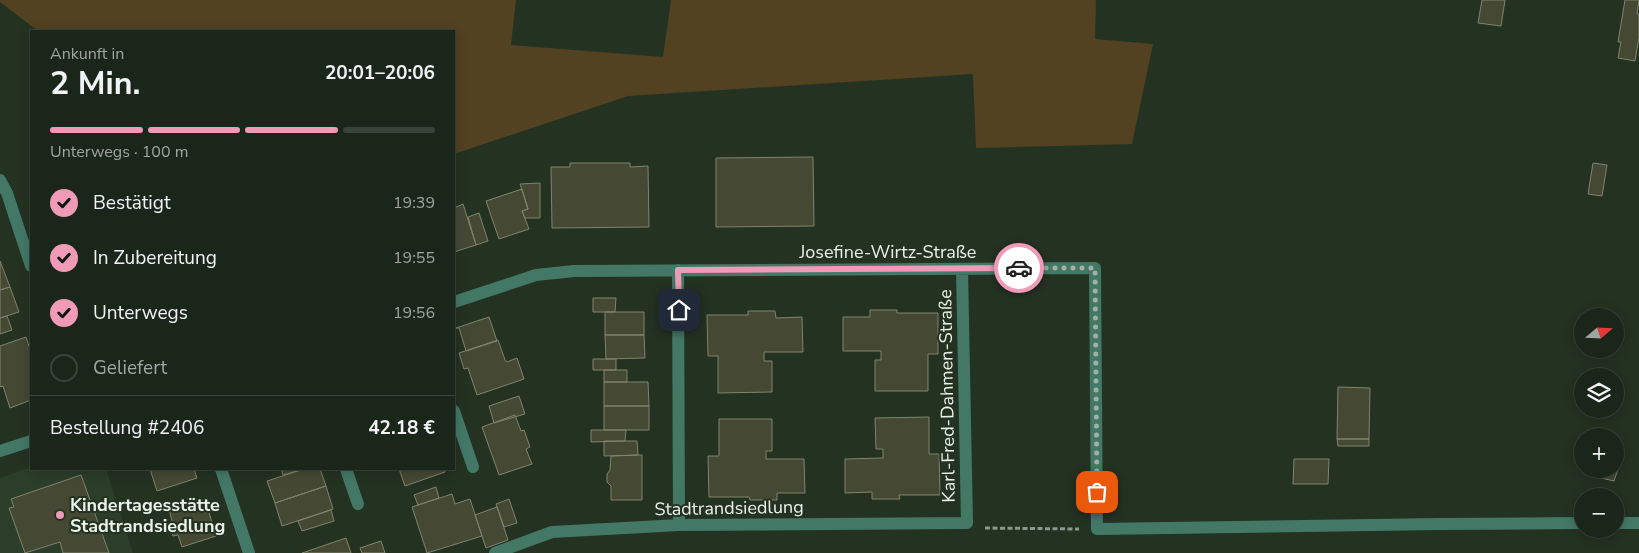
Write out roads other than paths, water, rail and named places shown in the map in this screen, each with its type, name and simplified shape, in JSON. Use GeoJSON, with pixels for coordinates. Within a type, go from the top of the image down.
{"type":"FeatureCollection","features":[{"type":"Feature","properties":{"kind":"street"},"geometry":{"type":"LineString","coordinates":[[0,180],[7,193],[30,263]]}},
{"type":"Feature","properties":{"kind":"street","name":"Josefine-Wirtz-Straße"},"geometry":{"type":"LineString","coordinates":[[455,302],[536,275],[574,271],[1095,268],[1097,529],[1574,523]]}},
{"type":"Feature","properties":{"kind":"street","name":"Karl-Fred-Dahmen-Straße"},"geometry":{"type":"LineString","coordinates":[[962,269],[967,523]]}},
{"type":"Feature","properties":{"kind":"street"},"geometry":{"type":"LineString","coordinates":[[678,270],[680,525]]}},
{"type":"Feature","properties":{"kind":"street"},"geometry":{"type":"LineString","coordinates":[[455,414],[472,467]]}},
{"type":"Feature","properties":{"kind":"street"},"geometry":{"type":"LineString","coordinates":[[0,451],[30,441]]}},
{"type":"Feature","properties":{"kind":"street"},"geometry":{"type":"LineString","coordinates":[[221,470],[249,553]]}},
{"type":"Feature","properties":{"kind":"street"},"geometry":{"type":"LineString","coordinates":[[346,470],[358,504]]}},
{"type":"Feature","properties":{"kind":"street","name":"Stadtrandsiedlung"},"geometry":{"type":"LineString","coordinates":[[495,553],[552,532],[680,525],[967,523]]}},
{"type":"Feature","properties":{"kind":"street"},"geometry":{"type":"LineString","coordinates":[[1624,523],[1639,523]]}},
{"type":"Feature","properties":{"kind":"place","name":"Kindertagesstätte Stadtrandsiedlung"},"geometry":{"type":"Point","coordinates":[60,515]}}]}
